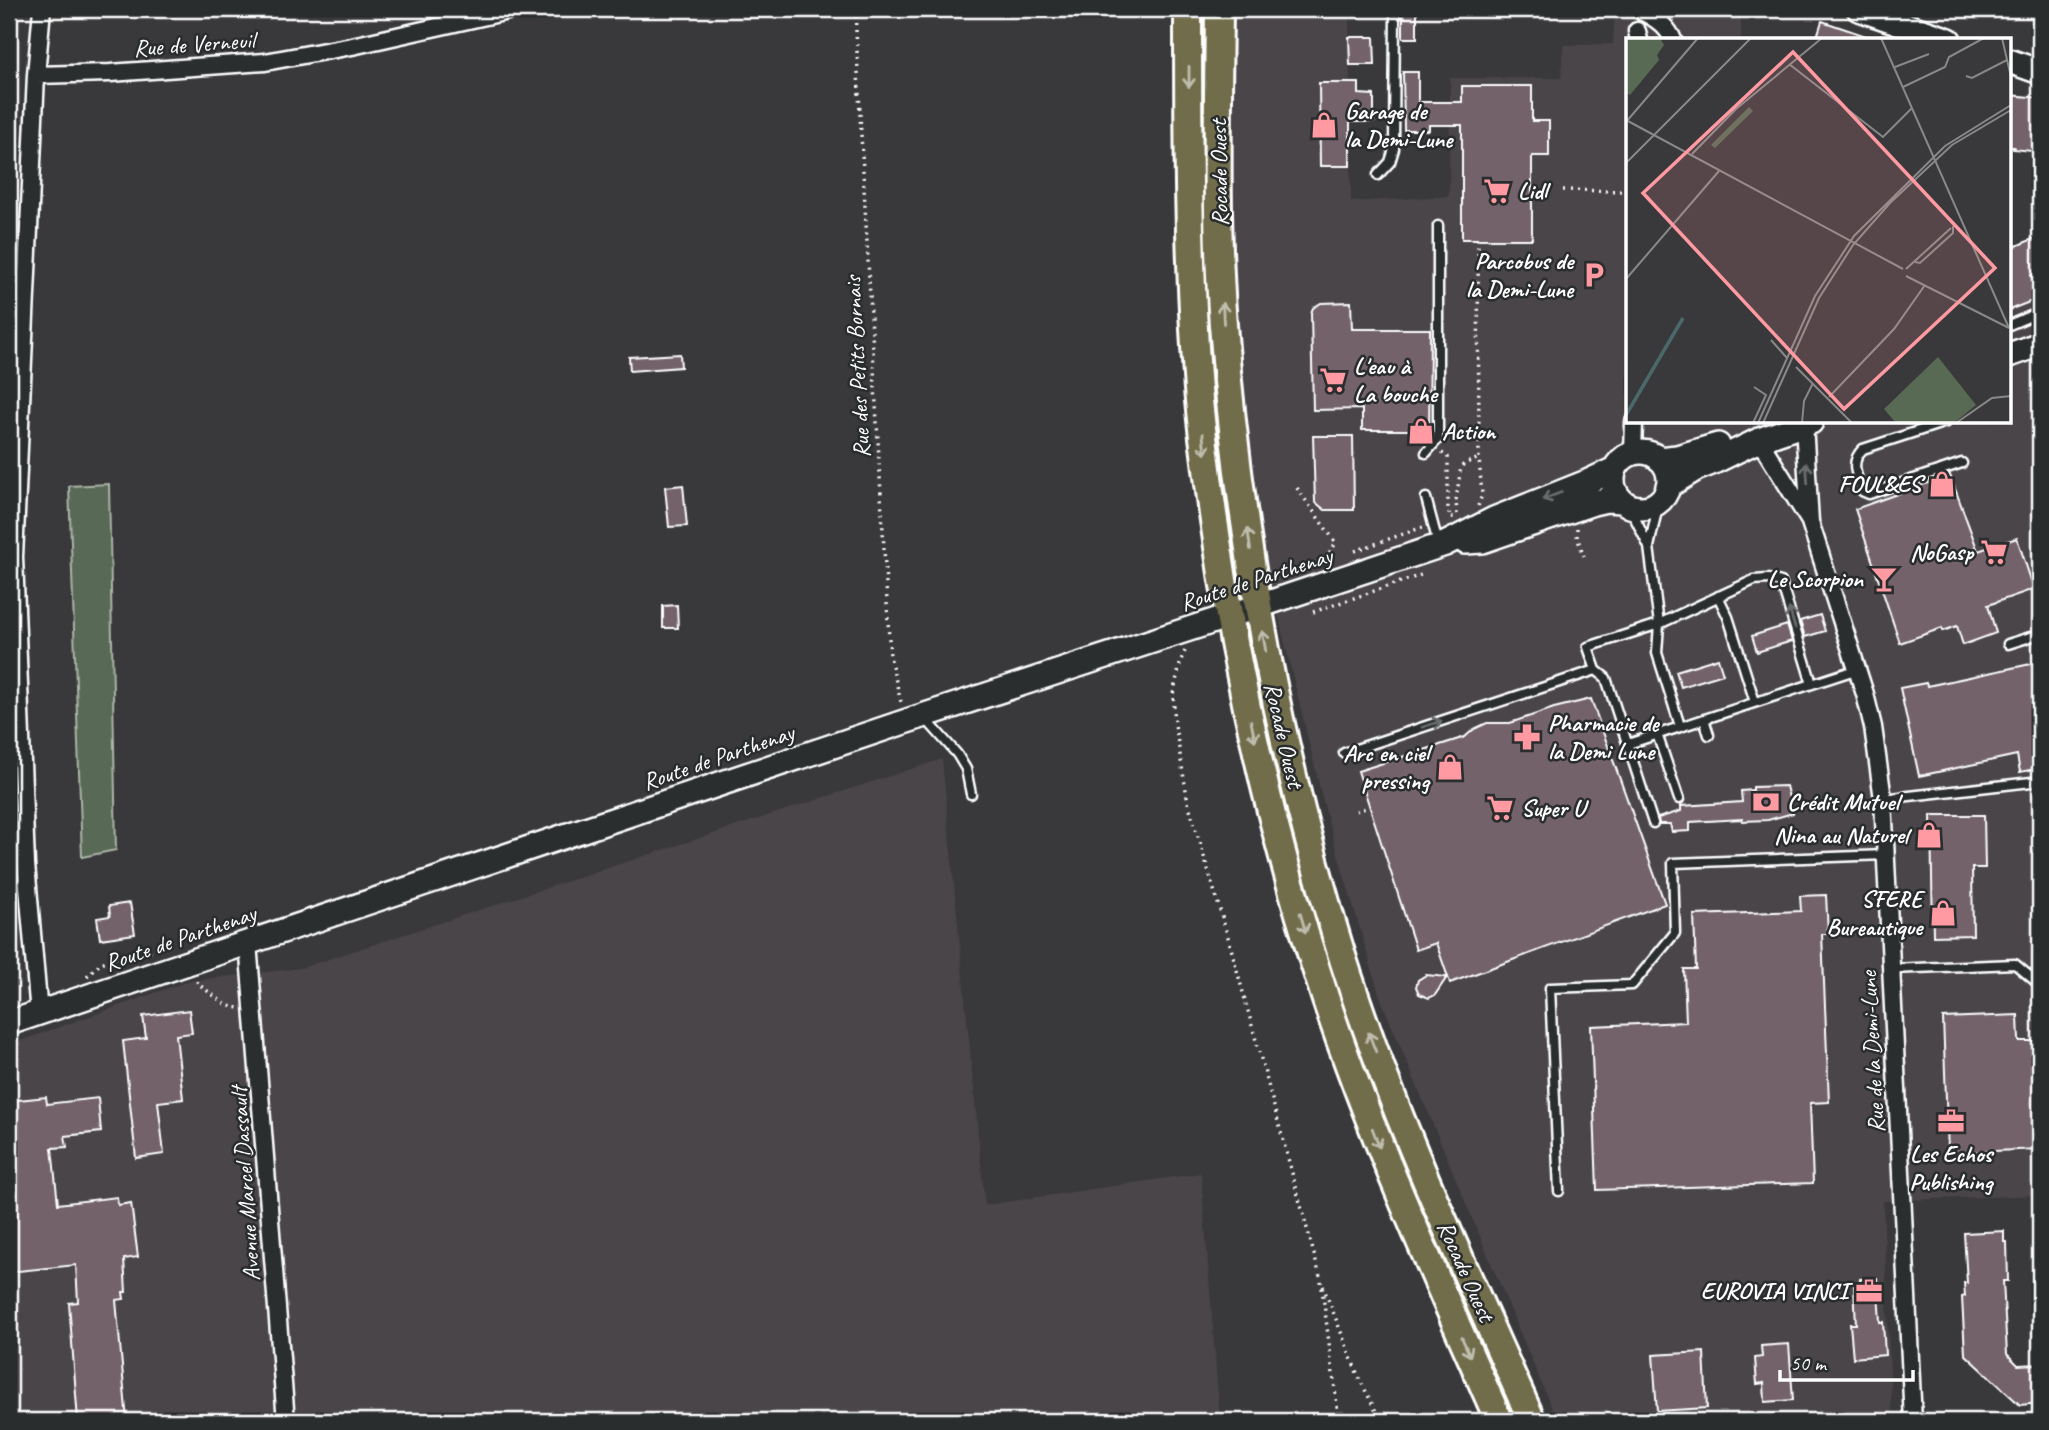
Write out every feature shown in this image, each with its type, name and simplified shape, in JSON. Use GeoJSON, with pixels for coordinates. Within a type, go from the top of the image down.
{"type":"FeatureCollection","features":[{"type":"Feature","properties":{"kind":"main road","name":"Rocade Ouest"},"geometry":{"type":"LineString","coordinates":[[1188,9],[1190,226],[1197,376],[1209,483],[1229,616],[1270,804],[1327,1002],[1381,1150],[1499,1421]]}},
{"type":"Feature","properties":{"kind":"main road","name":"Rocade Ouest"},"geometry":{"type":"LineString","coordinates":[[1219,9],[1219,224],[1223,324],[1240,481],[1258,607],[1282,727],[1308,838],[1342,957],[1368,1031],[1410,1140],[1532,1421]]}},
{"type":"Feature","properties":{"kind":"main road"},"geometry":{"type":"LineString","coordinates":[[1859,9],[1943,38]]}},
{"type":"Feature","properties":{"kind":"main road"},"geometry":{"type":"LineString","coordinates":[[2010,61],[2040,72]]}},
{"type":"Feature","properties":{"kind":"main road"},"geometry":{"type":"LineString","coordinates":[[2010,355],[2040,344]]}},
{"type":"Feature","properties":{"kind":"main road"},"geometry":{"type":"LineString","coordinates":[[1664,494],[1668,472],[1659,459],[1644,452],[1633,453],[1622,459],[1615,469],[1613,485],[1616,494],[1626,503],[1647,508],[1696,469],[1759,440],[1805,424]]}},
{"type":"Feature","properties":{"kind":"main road"},"geometry":{"type":"LineString","coordinates":[[1659,459],[1713,446],[1759,440]]}},
{"type":"Feature","properties":{"kind":"main road","name":"Route de Parthenay"},"geometry":{"type":"LineString","coordinates":[[9,1023],[915,718],[1442,545],[1494,519],[1615,469]]}},
{"type":"Feature","properties":{"kind":"main road","name":"Route de Parthenay"},"geometry":{"type":"LineString","coordinates":[[1442,545],[1482,541],[1593,502],[1606,500],[1626,503]]}},
{"type":"Feature","properties":{"kind":"street"},"geometry":{"type":"LineString","coordinates":[[39,1014],[26,864],[14,557],[36,75],[42,9]]}},
{"type":"Feature","properties":{"kind":"street","name":"Rue de Verneuil"},"geometry":{"type":"LineString","coordinates":[[36,75],[110,73],[265,62],[352,46],[517,9]]}},
{"type":"Feature","properties":{"kind":"street"},"geometry":{"type":"LineString","coordinates":[[1641,11],[1667,30],[1672,38]]}},
{"type":"Feature","properties":{"kind":"street"},"geometry":{"type":"LineString","coordinates":[[1633,453],[1634,424]]}},
{"type":"Feature","properties":{"kind":"street","name":"Rue de la Demi-Lune"},"geometry":{"type":"LineString","coordinates":[[1808,424],[1811,522]]}},
{"type":"Feature","properties":{"kind":"street","name":"Rue de la Demi-Lune"},"geometry":{"type":"LineString","coordinates":[[1759,440],[1811,522],[1858,669],[1873,727],[1883,799],[1913,1421]]}},
{"type":"Feature","properties":{"kind":"street","name":"Avenue Marcel Dassault"},"geometry":{"type":"LineString","coordinates":[[248,943],[286,1421]]}},
{"type":"Feature","properties":{"kind":"lane"},"geometry":{"type":"LineString","coordinates":[[1378,175],[1390,162],[1394,149],[1395,9]]}},
{"type":"Feature","properties":{"kind":"lane"},"geometry":{"type":"LineString","coordinates":[[1429,449],[1437,439],[1438,226]]}},
{"type":"Feature","properties":{"kind":"lane"},"geometry":{"type":"LineString","coordinates":[[2010,325],[2040,312]]}},
{"type":"Feature","properties":{"kind":"lane"},"geometry":{"type":"LineString","coordinates":[[1940,424],[1863,449],[1854,464],[1862,491],[1869,494],[1962,463]]}},
{"type":"Feature","properties":{"kind":"lane"},"geometry":{"type":"LineString","coordinates":[[1649,547],[1664,494]]}},
{"type":"Feature","properties":{"kind":"lane"},"geometry":{"type":"LineString","coordinates":[[1426,498],[1442,545]]}},
{"type":"Feature","properties":{"kind":"lane"},"geometry":{"type":"LineString","coordinates":[[1626,503],[1649,547],[1659,624],[1657,653],[1680,726]]}},
{"type":"Feature","properties":{"kind":"lane"},"geometry":{"type":"LineString","coordinates":[[1653,823],[1606,678],[1596,670],[1588,647],[1659,624],[1754,580],[1768,579],[1781,582],[1812,684]]}},
{"type":"Feature","properties":{"kind":"lane"},"geometry":{"type":"LineString","coordinates":[[1718,596],[1728,617],[1755,702]]}},
{"type":"Feature","properties":{"kind":"lane"},"geometry":{"type":"LineString","coordinates":[[2008,644],[2040,634]]}},
{"type":"Feature","properties":{"kind":"lane"},"geometry":{"type":"LineString","coordinates":[[1628,744],[1858,669]]}},
{"type":"Feature","properties":{"kind":"lane"},"geometry":{"type":"LineString","coordinates":[[1344,753],[1596,670]]}},
{"type":"Feature","properties":{"kind":"lane"},"geometry":{"type":"LineString","coordinates":[[915,718],[957,754],[966,769],[971,794]]}},
{"type":"Feature","properties":{"kind":"lane"},"geometry":{"type":"LineString","coordinates":[[1704,719],[1709,735]]}},
{"type":"Feature","properties":{"kind":"lane"},"geometry":{"type":"LineString","coordinates":[[1657,734],[1679,799]]}},
{"type":"Feature","properties":{"kind":"lane"},"geometry":{"type":"LineString","coordinates":[[1883,799],[2040,781]]}},
{"type":"Feature","properties":{"kind":"lane"},"geometry":{"type":"LineString","coordinates":[[1559,1191],[1550,988],[1632,985],[1675,933],[1673,863],[1886,855]]}},
{"type":"Feature","properties":{"kind":"lane"},"geometry":{"type":"LineString","coordinates":[[1891,969],[2015,964],[2040,985]]}},
{"type":"Feature","properties":{"kind":"path","name":"Rue des Petits Bornais"},"geometry":{"type":"LineString","coordinates":[[855,9],[890,657],[896,687],[915,718]]}},
{"type":"Feature","properties":{"kind":"path"},"geometry":{"type":"LineString","coordinates":[[1563,190],[1626,191]]}},
{"type":"Feature","properties":{"kind":"path"},"geometry":{"type":"LineString","coordinates":[[1477,509],[1482,495],[1479,458],[1478,239]]}},
{"type":"Feature","properties":{"kind":"path"},"geometry":{"type":"LineString","coordinates":[[1429,449],[1448,457],[1450,518]]}},
{"type":"Feature","properties":{"kind":"path"},"geometry":{"type":"LineString","coordinates":[[1457,515],[1461,467],[1479,458]]}},
{"type":"Feature","properties":{"kind":"path"},"geometry":{"type":"LineString","coordinates":[[1297,488],[1336,543],[1325,560]]}},
{"type":"Feature","properties":{"kind":"path"},"geometry":{"type":"LineString","coordinates":[[1345,554],[1467,512]]}},
{"type":"Feature","properties":{"kind":"path"},"geometry":{"type":"LineString","coordinates":[[1576,518],[1577,537],[1584,556]]}},
{"type":"Feature","properties":{"kind":"path"},"geometry":{"type":"LineString","coordinates":[[1300,570],[1332,559]]}},
{"type":"Feature","properties":{"kind":"path"},"geometry":{"type":"LineString","coordinates":[[1196,627],[1181,660],[1173,694],[1175,725],[1188,803],[1228,937],[1321,1280],[1359,1378],[1381,1421]]}},
{"type":"Feature","properties":{"kind":"path"},"geometry":{"type":"LineString","coordinates":[[1356,811],[1369,807]]}},
{"type":"Feature","properties":{"kind":"path"},"geometry":{"type":"LineString","coordinates":[[1321,1280],[1339,1421]]}},
{"type":"Feature","properties":{"kind":"shaded area"},"geometry":{"type":"Polygon","coordinates":[[[1231,9],[1349,9],[1351,202],[1449,196],[1450,78],[1561,78],[1563,45],[1613,44],[1615,9],[1741,9],[1741,38],[1626,38],[1626,424],[2010,424],[2010,249],[2040,236],[2040,1195],[1883,1201],[1892,1421],[1557,1421],[1381,1000],[1328,821],[1257,529],[1234,275],[1231,9]]]}},
{"type":"Feature","properties":{"kind":"shaded area"},"geometry":{"type":"Polygon","coordinates":[[[942,759],[985,1205],[1201,1173],[1220,1421],[9,1421],[9,1045],[188,981],[301,968],[942,759]]]}},
{"type":"Feature","properties":{"kind":"green space"},"geometry":{"type":"Polygon","coordinates":[[[109,484],[116,850],[82,857],[69,486],[109,484]]]}},
{"type":"Feature","properties":{"kind":"building"},"geometry":{"type":"Polygon","coordinates":[[[1403,9],[1417,9],[1417,38],[1403,38],[1403,9]]]}},
{"type":"Feature","properties":{"kind":"building"},"geometry":{"type":"Polygon","coordinates":[[[1822,21],[1872,38],[1817,38],[1822,21]]]}},
{"type":"Feature","properties":{"kind":"building"},"geometry":{"type":"Polygon","coordinates":[[[1349,37],[1374,37],[1375,65],[1350,65],[1349,37]]]}},
{"type":"Feature","properties":{"kind":"building","name":"Lidl"},"geometry":{"type":"Polygon","coordinates":[[[1403,72],[1418,72],[1418,102],[1462,102],[1462,86],[1532,86],[1532,121],[1549,121],[1549,156],[1532,156],[1532,239],[1462,239],[1462,125],[1429,125],[1429,130],[1404,130],[1403,72]]]}},
{"type":"Feature","properties":{"kind":"building"},"geometry":{"type":"Polygon","coordinates":[[[1319,83],[1359,83],[1359,94],[1374,95],[1374,122],[1350,122],[1350,166],[1320,166],[1319,83]]]}},
{"type":"Feature","properties":{"kind":"building"},"geometry":{"type":"Polygon","coordinates":[[[2010,95],[2040,98],[2040,152],[2013,149],[2014,147],[2010,147],[2010,95]]]}},
{"type":"Feature","properties":{"kind":"building"},"geometry":{"type":"Polygon","coordinates":[[[2040,236],[2040,271],[2031,275],[2040,298],[2010,310],[2010,249],[2040,236]]]}},
{"type":"Feature","properties":{"kind":"building"},"geometry":{"type":"Polygon","coordinates":[[[1351,302],[1352,329],[1430,329],[1429,439],[1411,440],[1411,430],[1362,430],[1362,409],[1313,410],[1311,313],[1313,308],[1321,303],[1351,302]]]}},
{"type":"Feature","properties":{"kind":"building"},"geometry":{"type":"Polygon","coordinates":[[[680,354],[681,367],[630,371],[629,357],[680,354]]]}},
{"type":"Feature","properties":{"kind":"building"},"geometry":{"type":"Polygon","coordinates":[[[1313,436],[1353,436],[1354,510],[1325,510],[1315,502],[1313,436]]]}},
{"type":"Feature","properties":{"kind":"building"},"geometry":{"type":"Polygon","coordinates":[[[1950,475],[1978,551],[2017,538],[2034,589],[1988,605],[1996,633],[1963,645],[1957,626],[1943,631],[1942,628],[1900,643],[1855,509],[1950,475]]]}},
{"type":"Feature","properties":{"kind":"building"},"geometry":{"type":"Polygon","coordinates":[[[683,485],[687,526],[669,527],[665,487],[683,485]]]}},
{"type":"Feature","properties":{"kind":"building"},"geometry":{"type":"Polygon","coordinates":[[[677,605],[678,628],[663,628],[663,606],[677,605]]]}},
{"type":"Feature","properties":{"kind":"building"},"geometry":{"type":"Polygon","coordinates":[[[1820,615],[1825,631],[1805,637],[1800,621],[1820,615]]]}},
{"type":"Feature","properties":{"kind":"building"},"geometry":{"type":"Polygon","coordinates":[[[1787,625],[1792,641],[1757,652],[1752,636],[1787,625]]]}},
{"type":"Feature","properties":{"kind":"building"},"geometry":{"type":"Polygon","coordinates":[[[1718,658],[1723,674],[1681,687],[1676,671],[1718,658]]]}},
{"type":"Feature","properties":{"kind":"building"},"geometry":{"type":"Polygon","coordinates":[[[2040,662],[2040,768],[2020,772],[2017,755],[1919,776],[1900,688],[1926,683],[1927,686],[2040,662]]]}},
{"type":"Feature","properties":{"kind":"building","name":"Super U"},"geometry":{"type":"Polygon","coordinates":[[[1591,699],[1665,904],[1450,983],[1436,943],[1416,950],[1358,771],[1465,737],[1487,723],[1510,723],[1591,699]]]}},
{"type":"Feature","properties":{"kind":"building"},"geometry":{"type":"Polygon","coordinates":[[[1786,786],[1793,813],[1768,820],[1690,822],[1690,831],[1672,832],[1670,824],[1659,824],[1658,818],[1681,811],[1681,806],[1742,802],[1741,791],[1753,790],[1753,787],[1786,786]]]}},
{"type":"Feature","properties":{"kind":"building"},"geometry":{"type":"Polygon","coordinates":[[[1931,815],[1984,815],[1985,868],[1972,868],[1973,935],[1933,936],[1931,815]]]}},
{"type":"Feature","properties":{"kind":"building"},"geometry":{"type":"Polygon","coordinates":[[[1826,895],[1828,934],[1822,934],[1829,1102],[1810,1103],[1813,1183],[1597,1190],[1591,1026],[1686,1022],[1684,969],[1696,969],[1694,915],[1801,911],[1800,896],[1826,895]]]}},
{"type":"Feature","properties":{"kind":"building"},"geometry":{"type":"Polygon","coordinates":[[[130,903],[135,934],[100,939],[97,918],[110,916],[109,906],[130,903]]]}},
{"type":"Feature","properties":{"kind":"building"},"geometry":{"type":"Polygon","coordinates":[[[1426,975],[1447,977],[1435,995],[1429,998],[1419,994],[1416,987],[1418,980],[1426,975]]]}},
{"type":"Feature","properties":{"kind":"building"},"geometry":{"type":"Polygon","coordinates":[[[189,1010],[192,1033],[176,1035],[183,1099],[158,1102],[164,1154],[136,1158],[123,1041],[146,1038],[143,1016],[189,1010]]]}},
{"type":"Feature","properties":{"kind":"building"},"geometry":{"type":"Polygon","coordinates":[[[2018,1015],[2019,1041],[2040,1041],[2040,1149],[1948,1153],[1943,1018],[2018,1015]]]}},
{"type":"Feature","properties":{"kind":"building"},"geometry":{"type":"Polygon","coordinates":[[[46,1097],[47,1104],[98,1098],[101,1132],[65,1136],[67,1147],[52,1148],[58,1204],[117,1197],[118,1205],[131,1203],[138,1257],[124,1259],[126,1292],[123,1292],[124,1299],[116,1300],[127,1421],[78,1421],[69,1303],[78,1302],[76,1265],[9,1272],[9,1218],[17,1217],[9,1157],[9,1101],[46,1097]]]}},
{"type":"Feature","properties":{"kind":"building"},"geometry":{"type":"Polygon","coordinates":[[[2004,1231],[2004,1242],[2007,1242],[2008,1281],[2003,1281],[2007,1354],[2018,1365],[2040,1364],[2040,1403],[2020,1405],[1965,1354],[1962,1297],[1965,1296],[1964,1283],[1967,1283],[1964,1233],[2004,1231]]]}},
{"type":"Feature","properties":{"kind":"building"},"geometry":{"type":"Polygon","coordinates":[[[1877,1278],[1885,1355],[1853,1358],[1850,1324],[1856,1324],[1854,1286],[1860,1286],[1860,1279],[1877,1278]]]}},
{"type":"Feature","properties":{"kind":"building"},"geometry":{"type":"Polygon","coordinates":[[[1789,1344],[1793,1400],[1765,1402],[1764,1383],[1757,1384],[1755,1358],[1762,1357],[1761,1346],[1789,1344]]]}},
{"type":"Feature","properties":{"kind":"building"},"geometry":{"type":"Polygon","coordinates":[[[1704,1352],[1707,1408],[1657,1411],[1653,1355],[1704,1352]]]}},
{"type":"Feature","properties":{"kind":"place","name":"Garage de la Demi-Lune"},"geometry":{"type":"Point","coordinates":[1324,125]}},
{"type":"Feature","properties":{"kind":"place","name":"Lidl"},"geometry":{"type":"Point","coordinates":[1497,191]}},
{"type":"Feature","properties":{"kind":"place","name":"Parcobus de la Demi-Lune"},"geometry":{"type":"Point","coordinates":[1594,275]}},
{"type":"Feature","properties":{"kind":"place","name":"L'eau à La bouche"},"geometry":{"type":"Point","coordinates":[1333,380]}},
{"type":"Feature","properties":{"kind":"place","name":"Action"},"geometry":{"type":"Point","coordinates":[1421,431]}},
{"type":"Feature","properties":{"kind":"place","name":"FOUL&ES"},"geometry":{"type":"Point","coordinates":[1942,484]}},
{"type":"Feature","properties":{"kind":"place","name":"NoGasp"},"geometry":{"type":"Point","coordinates":[1994,552]}},
{"type":"Feature","properties":{"kind":"place","name":"Le Scorpion"},"geometry":{"type":"Point","coordinates":[1884,579]}},
{"type":"Feature","properties":{"kind":"place","name":"Pharmacie de la Demi Lune"},"geometry":{"type":"Point","coordinates":[1527,737]}},
{"type":"Feature","properties":{"kind":"place","name":"Arc en ciel pressing"},"geometry":{"type":"Point","coordinates":[1450,767]}},
{"type":"Feature","properties":{"kind":"place","name":"Crédit Mutuel"},"geometry":{"type":"Point","coordinates":[1766,802]}},
{"type":"Feature","properties":{"kind":"place","name":"Super U"},"geometry":{"type":"Point","coordinates":[1500,808]}},
{"type":"Feature","properties":{"kind":"place","name":"Nina au Naturel"},"geometry":{"type":"Point","coordinates":[1929,835]}},
{"type":"Feature","properties":{"kind":"place","name":"SFERE Bureautique"},"geometry":{"type":"Point","coordinates":[1943,913]}},
{"type":"Feature","properties":{"kind":"place","name":"Les Echos Publishing"},"geometry":{"type":"Point","coordinates":[1951,1121]}},
{"type":"Feature","properties":{"kind":"place","name":"EUROVIA VINCI"},"geometry":{"type":"Point","coordinates":[1869,1291]}}]}
